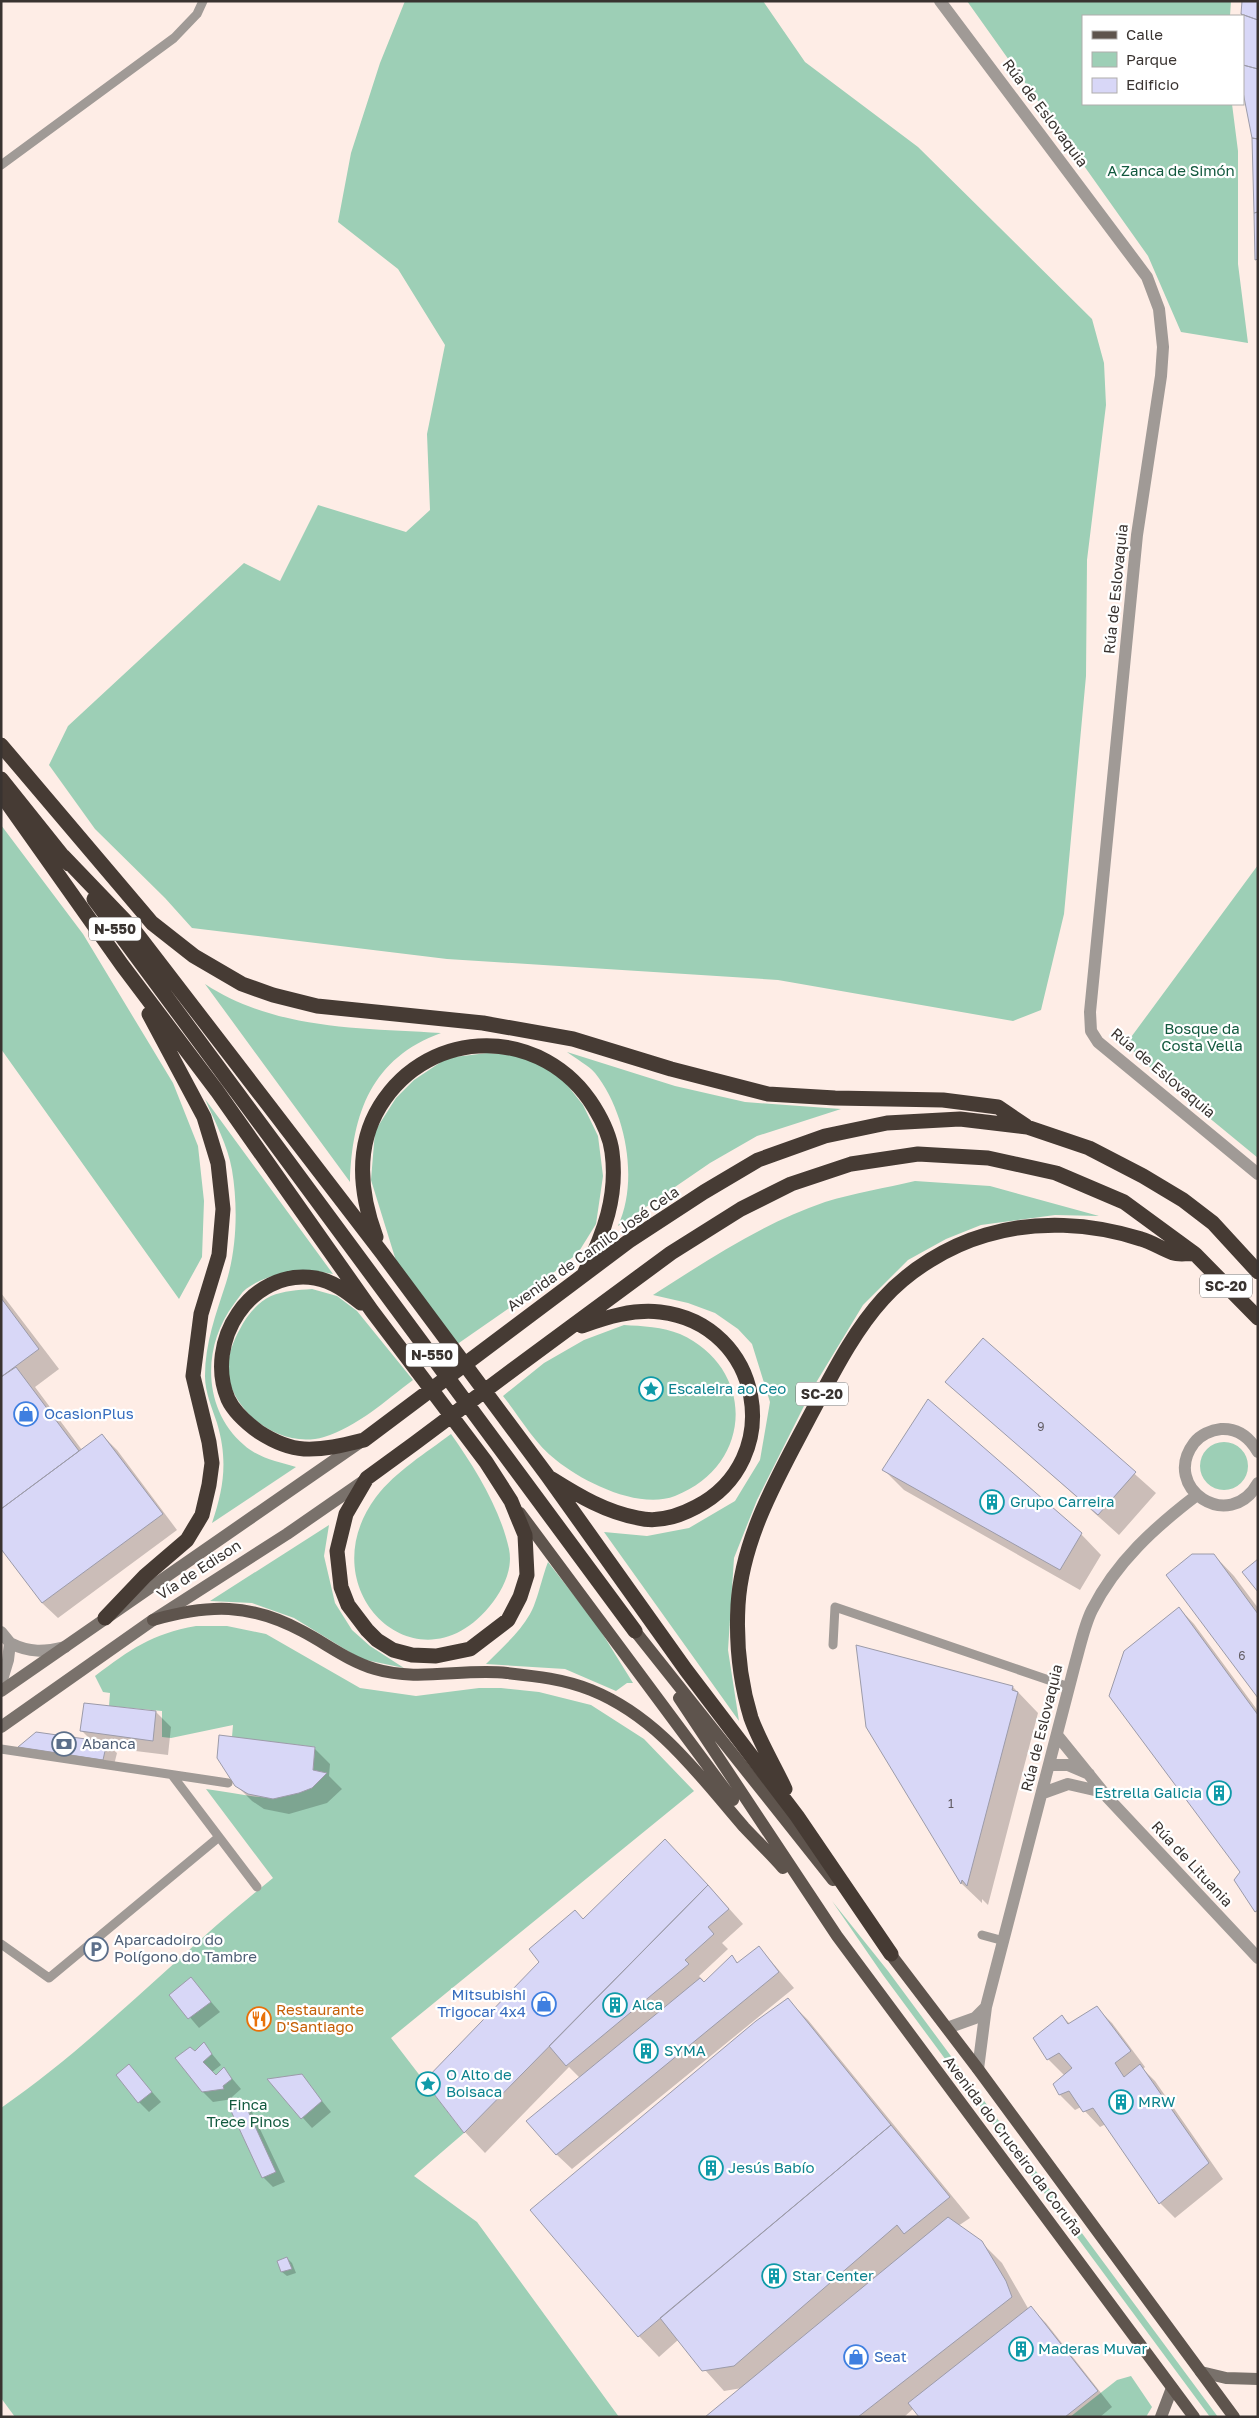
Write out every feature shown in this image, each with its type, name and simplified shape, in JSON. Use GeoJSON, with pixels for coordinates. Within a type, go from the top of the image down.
{"type":"FeatureCollection","features":[{"type":"Feature","properties":{"kind":"highway"},"geometry":{"type":"LineString","coordinates":[[1,745],[152,923],[194,956],[242,984],[273,995],[318,1006],[383,1015],[483,1023],[573,1039],[671,1069],[768,1094],[835,1098],[943,1100],[998,1107],[1027,1127]]}},
{"type":"Feature","properties":{"kind":"highway","name":"N-550"},"geometry":{"type":"LineString","coordinates":[[1,779],[63,856],[635,1631]]}},
{"type":"Feature","properties":{"kind":"highway"},"geometry":{"type":"LineString","coordinates":[[1,794],[122,965],[217,1091],[372,1312],[486,1462],[510,1501],[525,1535],[527,1575],[520,1597],[508,1620],[470,1649],[436,1656],[412,1655],[393,1650],[377,1640],[348,1605],[341,1586],[337,1550],[346,1514],[368,1478]]}},
{"type":"Feature","properties":{"kind":"highway"},"geometry":{"type":"LineString","coordinates":[[63,856],[139,936],[382,1253],[512,1428],[686,1670],[797,1816],[891,1954]]}},
{"type":"Feature","properties":{"kind":"highway"},"geometry":{"type":"LineString","coordinates":[[106,1618],[145,1576],[187,1540],[202,1515],[212,1463],[209,1442],[193,1376],[201,1314],[219,1255],[223,1209],[218,1163],[204,1117],[122,965]]}},
{"type":"Feature","properties":{"kind":"highway"},"geometry":{"type":"LineString","coordinates":[[382,1253],[368,1215],[362,1179],[364,1145],[373,1117],[389,1091],[412,1069],[440,1054],[471,1046],[502,1046],[532,1053],[564,1071],[585,1092],[602,1120],[612,1150],[614,1180],[609,1215],[602,1237],[583,1274]]}},
{"type":"Feature","properties":{"kind":"highway","name":"Avenida de Camilo José Cela"},"geometry":{"type":"LineString","coordinates":[[395,1416],[628,1241],[758,1160],[825,1136],[887,1123],[960,1119],[1027,1127],[1089,1148],[1143,1176],[1183,1200],[1213,1223],[1258,1272]]}},
{"type":"Feature","properties":{"kind":"highway","name":"SC-20"},"geometry":{"type":"LineString","coordinates":[[565,1332],[671,1253],[741,1209],[766,1196],[792,1184],[851,1164],[918,1154],[988,1158],[1056,1173],[1124,1202],[1195,1254],[1258,1318]]}},
{"type":"Feature","properties":{"kind":"highway","name":"SC-20"},"geometry":{"type":"LineString","coordinates":[[797,1816],[751,1717],[740,1664],[738,1603],[746,1562],[757,1525],[772,1490],[821,1395],[866,1322],[883,1299],[931,1260],[959,1245],[985,1235],[1013,1228],[1070,1225],[1091,1227],[1142,1239],[1174,1253],[1195,1254]]}},
{"type":"Feature","properties":{"kind":"highway"},"geometry":{"type":"LineString","coordinates":[[364,1440],[332,1448],[303,1449],[274,1442],[246,1423],[229,1400],[222,1374],[222,1353],[236,1316],[248,1300],[269,1286],[292,1279],[315,1278],[340,1287],[372,1312]]}},
{"type":"Feature","properties":{"kind":"highway"},"geometry":{"type":"LineString","coordinates":[[546,1475],[608,1510],[640,1519],[664,1519],[685,1513],[708,1501],[726,1485],[741,1463],[750,1441],[754,1417],[751,1392],[742,1366],[725,1344],[703,1327],[682,1317],[661,1312],[637,1312],[607,1317],[565,1332]]}},
{"type":"Feature","properties":{"kind":"highway","name":"Vía de Edison"},"geometry":{"type":"LineString","coordinates":[[368,1478],[565,1332]]}},
{"type":"Feature","properties":{"kind":"highway","name":"Vía de Edison"},"geometry":{"type":"LineString","coordinates":[[364,1440],[395,1416]]}},
{"type":"Feature","properties":{"kind":"main road","name":"Vía de Edison"},"geometry":{"type":"LineString","coordinates":[[1,1691],[364,1440]]}},
{"type":"Feature","properties":{"kind":"main road","name":"Vía de Edison"},"geometry":{"type":"LineString","coordinates":[[1,1727],[153,1620],[287,1534],[368,1478]]}},
{"type":"Feature","properties":{"kind":"main road"},"geometry":{"type":"LineString","coordinates":[[510,1501],[748,1820],[769,1852]]}},
{"type":"Feature","properties":{"kind":"main road"},"geometry":{"type":"LineString","coordinates":[[153,1620],[185,1611],[208,1608],[240,1609],[282,1621],[358,1664],[378,1670],[425,1675],[502,1672],[567,1682],[593,1691],[648,1724],[687,1759],[744,1827],[808,1894]]}},
{"type":"Feature","properties":{"kind":"main road"},"geometry":{"type":"LineString","coordinates":[[635,1631],[808,1894]]}},
{"type":"Feature","properties":{"kind":"main road","name":"Avenida do Cruceiro da Coruña"},"geometry":{"type":"LineString","coordinates":[[635,1631],[891,1954],[978,2068],[1234,2417]]}},
{"type":"Feature","properties":{"kind":"main road","name":"Avenida do Cruceiro da Coruña"},"geometry":{"type":"LineString","coordinates":[[808,1894],[1194,2417]]}},
{"type":"Feature","properties":{"kind":"main road"},"geometry":{"type":"LineString","coordinates":[[1201,2372],[1226,2378],[1258,2379]]}},
{"type":"Feature","properties":{"kind":"main road"},"geometry":{"type":"LineString","coordinates":[[1161,2417],[1172,2388]]}},
{"type":"Feature","properties":{"kind":"street","name":"Rúa de Eslovaquia"},"geometry":{"type":"LineString","coordinates":[[940,1],[1147,277],[1159,310],[1163,347],[1161,376],[1137,535],[1094,965],[1090,1012],[1091,1032],[1098,1042],[1258,1174]]}},
{"type":"Feature","properties":{"kind":"street"},"geometry":{"type":"LineString","coordinates":[[1256,1445],[1244,1435],[1232,1430],[1220,1429],[1208,1432],[1197,1440],[1190,1449],[1186,1461],[1186,1474],[1190,1486],[1197,1495],[1214,1504],[1233,1504],[1245,1499],[1258,1483]]}},
{"type":"Feature","properties":{"kind":"street","name":"Rúa de Eslovaquia"},"geometry":{"type":"LineString","coordinates":[[978,2068],[986,2008],[1069,1687],[1091,1611],[1110,1580],[1131,1553],[1173,1514],[1197,1495]]}},
{"type":"Feature","properties":{"kind":"street"},"geometry":{"type":"LineString","coordinates":[[1,1632],[10,1644],[24,1650],[36,1652],[68,1646]]}},
{"type":"Feature","properties":{"kind":"street"},"geometry":{"type":"LineString","coordinates":[[1,1683],[8,1660],[10,1644]]}},
{"type":"Feature","properties":{"kind":"street","name":"Rúa de Lituania"},"geometry":{"type":"LineString","coordinates":[[1057,1735],[1103,1792],[1258,1958]]}},
{"type":"Feature","properties":{"kind":"street"},"geometry":{"type":"LineString","coordinates":[[1050,1765],[1073,1766],[1091,1775]]}},
{"type":"Feature","properties":{"kind":"street"},"geometry":{"type":"LineString","coordinates":[[1043,1793],[1068,1784],[1103,1792]]}},
{"type":"Feature","properties":{"kind":"street"},"geometry":{"type":"LineString","coordinates":[[947,2028],[975,2018],[986,2008]]}},
{"type":"Feature","properties":{"kind":"lane"},"geometry":{"type":"LineString","coordinates":[[1,165],[174,38],[197,14],[203,1]]}},
{"type":"Feature","properties":{"kind":"lane"},"geometry":{"type":"LineString","coordinates":[[833,1645],[835,1607],[1069,1687]]}},
{"type":"Feature","properties":{"kind":"lane"},"geometry":{"type":"LineString","coordinates":[[1,1749],[228,1783]]}},
{"type":"Feature","properties":{"kind":"lane"},"geometry":{"type":"LineString","coordinates":[[172,1775],[257,1887]]}},
{"type":"Feature","properties":{"kind":"lane"},"geometry":{"type":"LineString","coordinates":[[1,1944],[49,1978],[219,1837]]}},
{"type":"Feature","properties":{"kind":"lane"},"geometry":{"type":"LineString","coordinates":[[982,1935],[1004,1940]]}},
{"type":"Feature","properties":{"kind":"green space"},"geometry":{"type":"Polygon","coordinates":[[[405,1],[763,1],[805,62],[918,147],[1092,319],[1104,363],[1106,405],[1087,560],[1086,676],[1064,914],[1041,1010],[1013,1021],[778,980],[447,959],[192,928],[165,898],[95,829],[49,765],[68,726],[244,563],[280,581],[318,505],[406,532],[430,510],[427,434],[445,345],[398,269],[338,222],[351,153],[380,63],[405,1]]]}},
{"type":"Feature","properties":{"kind":"green space","name":"A Zanca de Simón"},"geometry":{"type":"Polygon","coordinates":[[[967,1],[1231,1],[1230,15],[1082,15],[1082,105],[1232,105],[1238,151],[1238,264],[1248,343],[1181,332],[1148,256],[967,1]]]}},
{"type":"Feature","properties":{"kind":"green space"},"geometry":{"type":"Polygon","coordinates":[[[1,825],[83,934],[173,1083],[198,1146],[204,1201],[202,1257],[179,1299],[1,1049],[1,825]]]}},
{"type":"Feature","properties":{"kind":"green space","name":"Bosque da Costa Vella"},"geometry":{"type":"Polygon","coordinates":[[[1258,865],[1258,1158],[1162,1079],[1126,1044],[1258,865]]]}},
{"type":"Feature","properties":{"kind":"green space"},"geometry":{"type":"Polygon","coordinates":[[[205,984],[232,999],[260,1010],[289,1018],[349,1027],[441,1033],[417,1044],[398,1057],[382,1073],[370,1091],[361,1111],[355,1133],[350,1182],[205,984]]]}},
{"type":"Feature","properties":{"kind":"green space"},"geometry":{"type":"Polygon","coordinates":[[[567,1052],[675,1086],[745,1102],[841,1109],[757,1136],[710,1163],[618,1226],[628,1188],[626,1147],[621,1126],[615,1107],[595,1073],[567,1052]]]}},
{"type":"Feature","properties":{"kind":"green space"},"geometry":{"type":"Polygon","coordinates":[[[487,1053],[528,1056],[560,1076],[583,1105],[598,1136],[603,1176],[596,1224],[578,1253],[512,1306],[456,1345],[397,1264],[371,1180],[375,1131],[396,1098],[414,1080],[447,1058],[487,1053]]]}},
{"type":"Feature","properties":{"kind":"green space"},"geometry":{"type":"Polygon","coordinates":[[[205,1099],[333,1274],[299,1271],[266,1278],[244,1291],[224,1321],[216,1339],[211,1377],[214,1396],[220,1414],[230,1430],[244,1445],[269,1459],[296,1467],[212,1523],[222,1486],[223,1449],[206,1388],[205,1364],[212,1329],[230,1270],[236,1212],[234,1184],[228,1152],[205,1099]]]}},
{"type":"Feature","properties":{"kind":"green space"},"geometry":{"type":"Polygon","coordinates":[[[915,1181],[990,1186],[1099,1216],[1055,1215],[981,1225],[946,1239],[908,1260],[863,1305],[814,1386],[757,1500],[734,1558],[728,1650],[739,1721],[604,1532],[647,1536],[689,1528],[735,1501],[760,1460],[770,1402],[752,1344],[738,1329],[715,1313],[688,1303],[653,1295],[736,1243],[780,1220],[825,1202],[915,1181]]]}},
{"type":"Feature","properties":{"kind":"green space"},"geometry":{"type":"Polygon","coordinates":[[[312,1289],[337,1296],[357,1311],[413,1380],[370,1413],[348,1427],[324,1437],[309,1440],[279,1434],[253,1418],[242,1407],[234,1394],[229,1380],[228,1367],[232,1347],[237,1335],[252,1310],[276,1294],[312,1289]]]}},
{"type":"Feature","properties":{"kind":"green space"},"geometry":{"type":"Polygon","coordinates":[[[624,1325],[660,1328],[680,1334],[705,1350],[723,1370],[733,1393],[736,1417],[731,1441],[720,1463],[701,1482],[675,1496],[661,1499],[629,1497],[612,1492],[581,1477],[556,1460],[541,1446],[503,1396],[544,1363],[584,1340],[624,1325]]]}},
{"type":"Feature","properties":{"kind":"green space"},"geometry":{"type":"Polygon","coordinates":[[[451,1434],[478,1475],[500,1519],[509,1549],[509,1570],[501,1590],[493,1602],[464,1629],[434,1639],[406,1636],[381,1621],[363,1597],[355,1567],[358,1532],[376,1497],[384,1488],[412,1463],[451,1434]]]}},
{"type":"Feature","properties":{"kind":"green space"},"geometry":{"type":"Polygon","coordinates":[[[1219,1442],[1229,1442],[1241,1449],[1248,1461],[1248,1471],[1241,1483],[1229,1490],[1219,1490],[1211,1486],[1204,1479],[1200,1471],[1200,1461],[1204,1453],[1211,1446],[1219,1442]]]}},
{"type":"Feature","properties":{"kind":"green space"},"geometry":{"type":"Polygon","coordinates":[[[329,1525],[324,1556],[335,1603],[352,1630],[370,1646],[404,1668],[361,1659],[294,1618],[252,1603],[210,1601],[329,1525]]]}},
{"type":"Feature","properties":{"kind":"green space"},"geometry":{"type":"Polygon","coordinates":[[[548,1562],[597,1625],[633,1683],[627,1683],[616,1691],[565,1669],[486,1664],[526,1621],[535,1603],[548,1562]]]}},
{"type":"Feature","properties":{"kind":"green space","name":"Finca Trece Pinos"},"geometry":{"type":"Polygon","coordinates":[[[196,1626],[227,1626],[266,1634],[360,1688],[416,1696],[479,1688],[501,1688],[539,1692],[591,1705],[644,1739],[694,1791],[391,2038],[464,2133],[414,2176],[477,2222],[619,2417],[15,2417],[1,2398],[1,2108],[72,2054],[273,1878],[206,1789],[255,1797],[284,1796],[313,1785],[327,1773],[313,1770],[315,1747],[232,1737],[233,1725],[171,1738],[162,1737],[162,1711],[109,1706],[110,1693],[103,1692],[95,1676],[131,1650],[154,1638],[180,1629],[196,1626]]]}},
{"type":"Feature","properties":{"kind":"green space"},"geometry":{"type":"Polygon","coordinates":[[[832,1901],[888,1971],[1218,2417],[1210,2417],[883,1975],[832,1901]]]}},
{"type":"Feature","properties":{"kind":"green space"},"geometry":{"type":"Polygon","coordinates":[[[1131,2376],[1152,2407],[1146,2417],[1070,2417],[1117,2380],[1131,2376]]]}},
{"type":"Feature","properties":{"kind":"building"},"geometry":{"type":"Polygon","coordinates":[[[1242,1],[1258,1],[1258,20],[1241,14],[1242,1]]]}},
{"type":"Feature","properties":{"kind":"building"},"geometry":{"type":"Polygon","coordinates":[[[1244,15],[1258,20],[1258,69],[1244,65],[1244,15]]]}},
{"type":"Feature","properties":{"kind":"building"},"geometry":{"type":"Polygon","coordinates":[[[1244,65],[1258,69],[1258,139],[1252,138],[1244,97],[1244,65]]]}},
{"type":"Feature","properties":{"kind":"building"},"geometry":{"type":"Polygon","coordinates":[[[1252,138],[1258,139],[1258,212],[1254,213],[1252,138]]]}},
{"type":"Feature","properties":{"kind":"building"},"geometry":{"type":"Polygon","coordinates":[[[1258,212],[1258,259],[1255,260],[1254,213],[1258,212]]]}},
{"type":"Feature","properties":{"kind":"building"},"geometry":{"type":"Polygon","coordinates":[[[1,1298],[39,1349],[1,1377],[1,1298]]]}},
{"type":"Feature","properties":{"kind":"building"},"geometry":{"type":"Polygon","coordinates":[[[983,1338],[1136,1472],[1098,1515],[945,1382],[983,1338]]]}},
{"type":"Feature","properties":{"kind":"building","name":"OcasionPlus"},"geometry":{"type":"Polygon","coordinates":[[[16,1367],[79,1451],[1,1509],[1,1377],[16,1367]]]}},
{"type":"Feature","properties":{"kind":"building","name":"Grupo Carreira"},"geometry":{"type":"Polygon","coordinates":[[[928,1399],[1082,1533],[1060,1570],[882,1470],[928,1399]]]}},
{"type":"Feature","properties":{"kind":"building"},"geometry":{"type":"Polygon","coordinates":[[[102,1434],[163,1514],[42,1603],[1,1549],[1,1509],[102,1434]]]}},
{"type":"Feature","properties":{"kind":"building"},"geometry":{"type":"Polygon","coordinates":[[[1192,1554],[1214,1554],[1258,1614],[1258,1698],[1166,1575],[1192,1554]]]}},
{"type":"Feature","properties":{"kind":"building"},"geometry":{"type":"Polygon","coordinates":[[[1258,1559],[1258,1592],[1242,1572],[1258,1559]]]}},
{"type":"Feature","properties":{"kind":"building","name":"Estrella Galicia"},"geometry":{"type":"Polygon","coordinates":[[[1179,1607],[1258,1715],[1258,1910],[1255,1912],[1234,1880],[1240,1872],[1109,1696],[1124,1651],[1179,1607]]]}},
{"type":"Feature","properties":{"kind":"building"},"geometry":{"type":"Polygon","coordinates":[[[856,1645],[1013,1686],[1012,1690],[1018,1692],[967,1886],[962,1880],[961,1884],[866,1727],[856,1645]]]}},
{"type":"Feature","properties":{"kind":"building"},"geometry":{"type":"Polygon","coordinates":[[[84,1703],[156,1711],[153,1741],[80,1731],[84,1703]]]}},
{"type":"Feature","properties":{"kind":"building","name":"Abanca"},"geometry":{"type":"Polygon","coordinates":[[[36,1732],[107,1742],[103,1760],[18,1747],[36,1732]]]}},
{"type":"Feature","properties":{"kind":"building"},"geometry":{"type":"Polygon","coordinates":[[[219,1735],[315,1747],[313,1770],[327,1773],[312,1788],[299,1793],[273,1799],[248,1794],[235,1786],[217,1758],[219,1735]]]}},
{"type":"Feature","properties":{"kind":"building","name":"Mitsubishi Trigocar 4x4"},"geometry":{"type":"Polygon","coordinates":[[[665,1839],[708,1885],[464,2133],[424,2081],[539,1962],[529,1949],[575,1910],[583,1919],[665,1839]]]}},
{"type":"Feature","properties":{"kind":"building","name":"Alca"},"geometry":{"type":"Polygon","coordinates":[[[708,1885],[729,1909],[708,1927],[714,1934],[685,1960],[689,1964],[566,2066],[549,2046],[708,1885]]]}},
{"type":"Feature","properties":{"kind":"building","name":"SYMA"},"geometry":{"type":"Polygon","coordinates":[[[759,1946],[779,1972],[556,2155],[526,2121],[700,1978],[704,1982],[732,1955],[737,1963],[759,1946]]]}},
{"type":"Feature","properties":{"kind":"building"},"geometry":{"type":"Polygon","coordinates":[[[191,1977],[211,2002],[188,2019],[169,1995],[191,1977]]]}},
{"type":"Feature","properties":{"kind":"building","name":"Jesús Babío"},"geometry":{"type":"Polygon","coordinates":[[[788,1998],[891,2125],[638,2337],[530,2210],[756,2021],[788,1998]]]}},
{"type":"Feature","properties":{"kind":"building","name":"MRW"},"geometry":{"type":"Polygon","coordinates":[[[1097,2006],[1131,2051],[1115,2063],[1124,2077],[1140,2064],[1209,2163],[1159,2204],[1093,2108],[1083,2112],[1069,2091],[1059,2095],[1053,2084],[1072,2068],[1059,2053],[1047,2060],[1033,2038],[1062,2015],[1068,2024],[1097,2006]]]}},
{"type":"Feature","properties":{"kind":"building"},"geometry":{"type":"Polygon","coordinates":[[[204,2042],[212,2054],[203,2062],[216,2075],[224,2067],[232,2079],[223,2086],[224,2089],[202,2092],[175,2058],[190,2047],[195,2051],[204,2042]]]}},
{"type":"Feature","properties":{"kind":"building"},"geometry":{"type":"Polygon","coordinates":[[[129,2064],[152,2092],[138,2103],[116,2075],[129,2064]]]}},
{"type":"Feature","properties":{"kind":"building"},"geometry":{"type":"Polygon","coordinates":[[[302,2074],[322,2101],[301,2119],[267,2079],[302,2074]]]}},
{"type":"Feature","properties":{"kind":"building"},"geometry":{"type":"Polygon","coordinates":[[[243,2100],[276,2172],[262,2178],[231,2111],[237,2108],[235,2104],[243,2100]]]}},
{"type":"Feature","properties":{"kind":"building","name":"Star Center"},"geometry":{"type":"Polygon","coordinates":[[[891,2125],[950,2197],[904,2234],[897,2225],[734,2366],[702,2371],[660,2318],[891,2125]]]}},
{"type":"Feature","properties":{"kind":"building","name":"Seat"},"geometry":{"type":"Polygon","coordinates":[[[948,2217],[982,2241],[1006,2281],[1012,2297],[858,2417],[705,2417],[948,2217]]]}},
{"type":"Feature","properties":{"kind":"building"},"geometry":{"type":"Polygon","coordinates":[[[287,2257],[292,2269],[281,2272],[277,2261],[287,2257]]]}},
{"type":"Feature","properties":{"kind":"building","name":"Maderas Muvar"},"geometry":{"type":"Polygon","coordinates":[[[1031,2306],[1098,2391],[1065,2417],[919,2417],[908,2403],[1031,2306]]]}},
{"type":"Feature","properties":{"kind":"place","name":"Escaleira ao Ceo"},"geometry":{"type":"Point","coordinates":[651,1389]}},
{"type":"Feature","properties":{"kind":"place","name":"OcasionPlus"},"geometry":{"type":"Point","coordinates":[26,1414]}},
{"type":"Feature","properties":{"kind":"place","name":"Grupo Carreira"},"geometry":{"type":"Point","coordinates":[992,1502]}},
{"type":"Feature","properties":{"kind":"place","name":"Abanca"},"geometry":{"type":"Point","coordinates":[64,1744]}},
{"type":"Feature","properties":{"kind":"place","name":"Estrella Galicia"},"geometry":{"type":"Point","coordinates":[1219,1793]}},
{"type":"Feature","properties":{"kind":"place","name":"Aparcadoiro do Polígono do Tambre"},"geometry":{"type":"Point","coordinates":[96,1949]}},
{"type":"Feature","properties":{"kind":"place","name":"Mitsubishi Trigocar 4x4"},"geometry":{"type":"Point","coordinates":[544,2004]}},
{"type":"Feature","properties":{"kind":"place","name":"Alca"},"geometry":{"type":"Point","coordinates":[615,2005]}},
{"type":"Feature","properties":{"kind":"place","name":"Restaurante D'Santiago"},"geometry":{"type":"Point","coordinates":[259,2019]}},
{"type":"Feature","properties":{"kind":"place","name":"SYMA"},"geometry":{"type":"Point","coordinates":[646,2051]}},
{"type":"Feature","properties":{"kind":"place","name":"O Alto de Boisaca"},"geometry":{"type":"Point","coordinates":[428,2084]}},
{"type":"Feature","properties":{"kind":"place","name":"MRW"},"geometry":{"type":"Point","coordinates":[1121,2102]}},
{"type":"Feature","properties":{"kind":"place","name":"Jesús Babío"},"geometry":{"type":"Point","coordinates":[711,2168]}},
{"type":"Feature","properties":{"kind":"place","name":"Star Center"},"geometry":{"type":"Point","coordinates":[774,2276]}},
{"type":"Feature","properties":{"kind":"place","name":"Maderas Muvar"},"geometry":{"type":"Point","coordinates":[1021,2349]}},
{"type":"Feature","properties":{"kind":"place","name":"Seat"},"geometry":{"type":"Point","coordinates":[856,2357]}}]}
